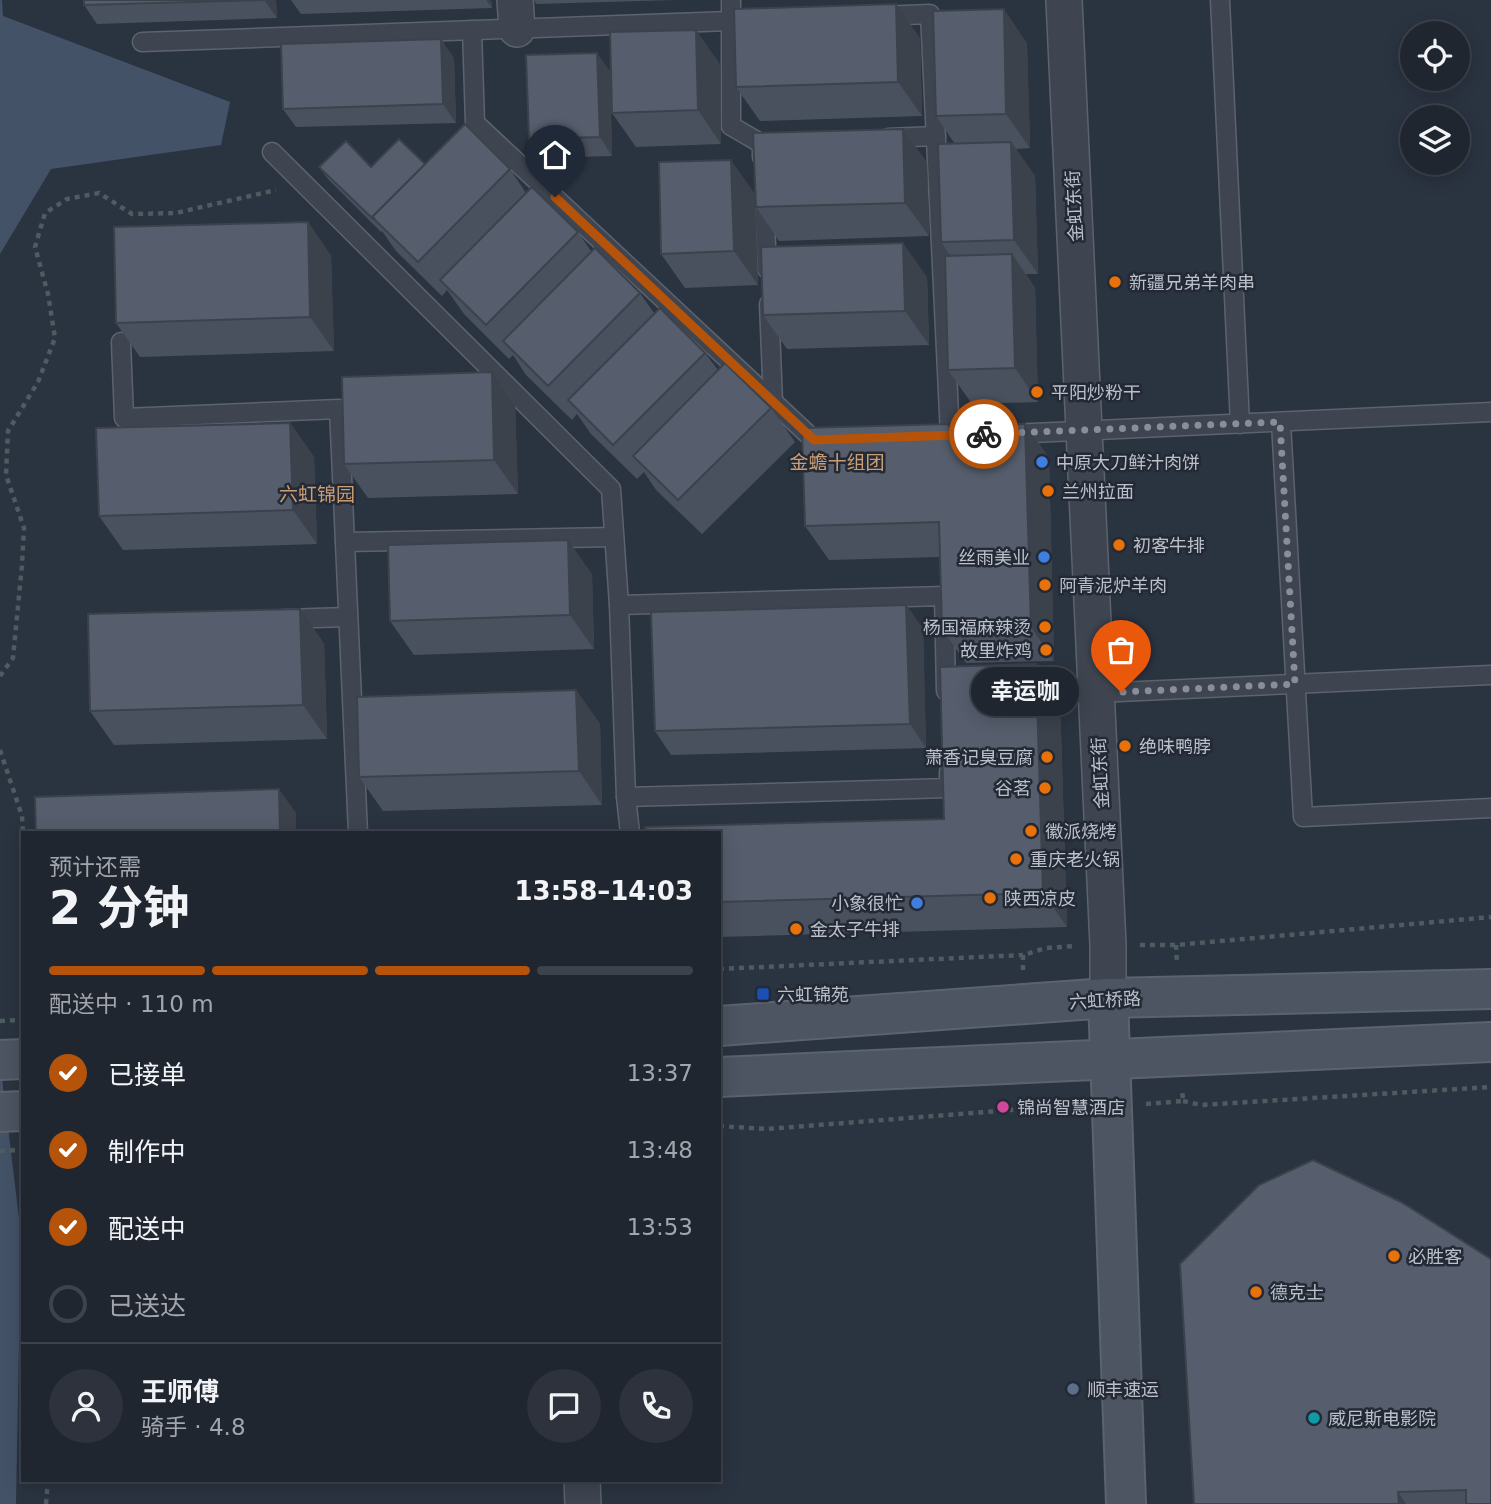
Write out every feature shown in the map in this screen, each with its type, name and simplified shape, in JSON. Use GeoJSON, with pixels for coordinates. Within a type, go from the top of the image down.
{"type":"FeatureCollection","features":[{"type":"Feature","properties":{"kind":"main road","name":"六虹桥路"},"geometry":{"type":"LineString","coordinates":[[721,1026],[1108,998],[1491,989]]}},
{"type":"Feature","properties":{"kind":"main road","name":"金虹东街"},"geometry":{"type":"LineString","coordinates":[[1108,998],[1126,1504]]}},
{"type":"Feature","properties":{"kind":"main road"},"geometry":{"type":"LineString","coordinates":[[721,1077],[1491,1042]]}},
{"type":"Feature","properties":{"kind":"main road"},"geometry":{"type":"LineString","coordinates":[[0,1060],[21,1059]]}},
{"type":"Feature","properties":{"kind":"main road"},"geometry":{"type":"LineString","coordinates":[[0,1112],[21,1111]]}},
{"type":"Feature","properties":{"kind":"street","name":"金虹东街"},"geometry":{"type":"LineString","coordinates":[[1064,0],[1097,693],[1108,998]]}},
{"type":"Feature","properties":{"kind":"street"},"geometry":{"type":"LineString","coordinates":[[582,1482],[583,1504]]}},
{"type":"Feature","properties":{"kind":"lane"},"geometry":{"type":"LineString","coordinates":[[731,0],[730,126],[768,143],[763,178],[773,402]]}},
{"type":"Feature","properties":{"kind":"lane"},"geometry":{"type":"LineString","coordinates":[[1220,0],[1240,424]]}},
{"type":"Feature","properties":{"kind":"lane"},"geometry":{"type":"LineString","coordinates":[[142,42],[471,30],[516,14],[771,20]]}},
{"type":"Feature","properties":{"kind":"lane"},"geometry":{"type":"LineString","coordinates":[[864,17],[930,14],[950,435]]}},
{"type":"Feature","properties":{"kind":"lane"},"geometry":{"type":"LineString","coordinates":[[471,30],[475,123],[814,440],[841,439]]}},
{"type":"Feature","properties":{"kind":"lane"},"geometry":{"type":"LineString","coordinates":[[869,139],[936,136]]}},
{"type":"Feature","properties":{"kind":"lane"},"geometry":{"type":"LineString","coordinates":[[272,152],[611,489],[630,831]]}},
{"type":"Feature","properties":{"kind":"lane"},"geometry":{"type":"LineString","coordinates":[[121,342],[124,418],[339,409],[358,831]]}},
{"type":"Feature","properties":{"kind":"lane"},"geometry":{"type":"LineString","coordinates":[[990,434],[1491,412]]}},
{"type":"Feature","properties":{"kind":"lane"},"geometry":{"type":"LineString","coordinates":[[1280,422],[1303,817],[1491,808]]}},
{"type":"Feature","properties":{"kind":"lane"},"geometry":{"type":"LineString","coordinates":[[345,542],[614,537]]}},
{"type":"Feature","properties":{"kind":"lane"},"geometry":{"type":"LineString","coordinates":[[619,605],[944,596],[947,706]]}},
{"type":"Feature","properties":{"kind":"lane"},"geometry":{"type":"LineString","coordinates":[[266,620],[348,617]]}},
{"type":"Feature","properties":{"kind":"lane"},"geometry":{"type":"LineString","coordinates":[[1097,693],[1491,676]]}},
{"type":"Feature","properties":{"kind":"lane"},"geometry":{"type":"LineString","coordinates":[[626,797],[949,788],[948,761]]}},
{"type":"Feature","properties":{"kind":"path"},"geometry":{"type":"LineString","coordinates":[[0,676],[13,658],[24,528],[6,475],[8,431],[38,382],[55,338],[48,294],[35,247],[45,213],[67,199],[99,193],[132,214],[176,213],[303,183]]}},
{"type":"Feature","properties":{"kind":"path"},"geometry":{"type":"LineString","coordinates":[[0,750],[22,816],[23,831]]}},
{"type":"Feature","properties":{"kind":"path"},"geometry":{"type":"LineString","coordinates":[[1176,945],[1491,917]]}},
{"type":"Feature","properties":{"kind":"path"},"geometry":{"type":"LineString","coordinates":[[721,969],[1023,955]]}},
{"type":"Feature","properties":{"kind":"path"},"geometry":{"type":"LineString","coordinates":[[0,1021],[21,1020]]}},
{"type":"Feature","properties":{"kind":"path"},"geometry":{"type":"LineString","coordinates":[[1183,1101],[1201,1105],[1491,1087]]}},
{"type":"Feature","properties":{"kind":"path"},"geometry":{"type":"LineString","coordinates":[[0,1151],[21,1150]]}},
{"type":"Feature","properties":{"kind":"path"},"geometry":{"type":"LineString","coordinates":[[46,1504],[48,1482]]}},
{"type":"Feature","properties":{"kind":"water"},"geometry":{"type":"Polygon","coordinates":[[[0,0],[3,16],[230,102],[221,145],[51,169],[0,254],[0,0]]]}},
{"type":"Feature","properties":{"kind":"water"},"geometry":{"type":"Polygon","coordinates":[[[0,1061],[21,1235],[16,1504],[0,1504],[0,1061]]]}},
{"type":"Feature","properties":{"kind":"building"},"geometry":{"type":"Polygon","coordinates":[[[84,0],[264,0],[84,5],[84,0]]]}},
{"type":"Feature","properties":{"kind":"building"},"geometry":{"type":"Polygon","coordinates":[[[896,4],[898,82],[736,87],[734,9],[896,4]]]}},
{"type":"Feature","properties":{"kind":"building"},"geometry":{"type":"Polygon","coordinates":[[[1004,9],[1006,114],[936,116],[933,11],[1004,9]]]}},
{"type":"Feature","properties":{"kind":"building"},"geometry":{"type":"Polygon","coordinates":[[[696,30],[698,110],[612,113],[610,32],[696,30]]]}},
{"type":"Feature","properties":{"kind":"building"},"geometry":{"type":"Polygon","coordinates":[[[441,39],[443,104],[283,109],[281,44],[441,39]]]}},
{"type":"Feature","properties":{"kind":"building"},"geometry":{"type":"Polygon","coordinates":[[[597,53],[600,137],[529,139],[526,55],[597,53]]]}},
{"type":"Feature","properties":{"kind":"building"},"geometry":{"type":"Polygon","coordinates":[[[465,124],[510,169],[418,262],[372,217],[465,124]]]}},
{"type":"Feature","properties":{"kind":"building"},"geometry":{"type":"Polygon","coordinates":[[[903,129],[905,203],[756,207],[753,133],[903,129]]]}},
{"type":"Feature","properties":{"kind":"building"},"geometry":{"type":"Polygon","coordinates":[[[399,139],[425,164],[372,217],[373,219],[319,167],[346,141],[371,167],[399,139]]]}},
{"type":"Feature","properties":{"kind":"building"},"geometry":{"type":"Polygon","coordinates":[[[1011,142],[1014,240],[941,242],[938,144],[1011,142]]]}},
{"type":"Feature","properties":{"kind":"building"},"geometry":{"type":"Polygon","coordinates":[[[731,160],[734,251],[661,254],[659,162],[731,160]]]}},
{"type":"Feature","properties":{"kind":"building"},"geometry":{"type":"Polygon","coordinates":[[[532,187],[578,232],[486,325],[440,280],[532,187]]]}},
{"type":"Feature","properties":{"kind":"building"},"geometry":{"type":"Polygon","coordinates":[[[308,222],[310,317],[116,323],[114,227],[308,222]]]}},
{"type":"Feature","properties":{"kind":"building"},"geometry":{"type":"Polygon","coordinates":[[[903,243],[905,311],[763,315],[761,247],[903,243]]]}},
{"type":"Feature","properties":{"kind":"building"},"geometry":{"type":"Polygon","coordinates":[[[595,248],[640,293],[548,386],[503,341],[595,248]]]}},
{"type":"Feature","properties":{"kind":"building"},"geometry":{"type":"Polygon","coordinates":[[[1012,254],[1015,368],[948,370],[945,256],[1012,254]]]}},
{"type":"Feature","properties":{"kind":"building"},"geometry":{"type":"Polygon","coordinates":[[[660,308],[705,353],[613,445],[568,400],[660,308]]]}},
{"type":"Feature","properties":{"kind":"building"},"geometry":{"type":"Polygon","coordinates":[[[725,363],[771,408],[678,500],[633,456],[725,363]]]}},
{"type":"Feature","properties":{"kind":"building"},"geometry":{"type":"Polygon","coordinates":[[[492,372],[494,460],[344,464],[342,377],[492,372]]]}},
{"type":"Feature","properties":{"kind":"building"},"geometry":{"type":"Polygon","coordinates":[[[290,423],[293,510],[99,516],[96,428],[290,423]]]}},
{"type":"Feature","properties":{"kind":"building"},"geometry":{"type":"Polygon","coordinates":[[[1025,424],[1031,627],[942,629],[939,522],[805,526],[802,428],[1025,424]]]}},
{"type":"Feature","properties":{"kind":"building"},"geometry":{"type":"Polygon","coordinates":[[[568,540],[570,615],[390,621],[388,545],[568,540]]]}},
{"type":"Feature","properties":{"kind":"building"},"geometry":{"type":"Polygon","coordinates":[[[906,605],[910,724],[655,731],[651,612],[906,605]]]}},
{"type":"Feature","properties":{"kind":"building"},"geometry":{"type":"Polygon","coordinates":[[[300,609],[303,705],[90,711],[88,614],[300,609]]]}},
{"type":"Feature","properties":{"kind":"building"},"geometry":{"type":"Polygon","coordinates":[[[1036,664],[1043,893],[721,902],[721,831],[646,831],[645,827],[944,819],[940,667],[1036,664]]]}},
{"type":"Feature","properties":{"kind":"building"},"geometry":{"type":"Polygon","coordinates":[[[576,690],[579,771],[359,777],[357,697],[576,690]]]}},
{"type":"Feature","properties":{"kind":"building"},"geometry":{"type":"Polygon","coordinates":[[[279,789],[280,831],[36,831],[35,797],[279,789]]]}},
{"type":"Feature","properties":{"kind":"building"},"geometry":{"type":"Polygon","coordinates":[[[1313,1160],[1401,1202],[1491,1259],[1491,1504],[1466,1504],[1466,1490],[1398,1492],[1399,1504],[1194,1504],[1180,1264],[1259,1185],[1313,1160]]]}},
{"type":"Feature","properties":{"kind":"way so far"},"geometry":{"type":"LineString","coordinates":[[984,434],[1280,422],[1295,684],[1121,692]]}},
{"type":"Feature","properties":{"kind":"place","name":"新疆兄弟羊肉串"},"geometry":{"type":"Point","coordinates":[1115,282]}},
{"type":"Feature","properties":{"kind":"place","name":"平阳炒粉干"},"geometry":{"type":"Point","coordinates":[1037,392]}},
{"type":"Feature","properties":{"kind":"place","name":"中原大刀鲜汁肉饼"},"geometry":{"type":"Point","coordinates":[1042,462]}},
{"type":"Feature","properties":{"kind":"place","name":"兰州拉面"},"geometry":{"type":"Point","coordinates":[1048,491]}},
{"type":"Feature","properties":{"kind":"place","name":"初客牛排"},"geometry":{"type":"Point","coordinates":[1119,545]}},
{"type":"Feature","properties":{"kind":"place","name":"丝雨美业"},"geometry":{"type":"Point","coordinates":[1044,557]}},
{"type":"Feature","properties":{"kind":"place","name":"阿青泥炉羊肉"},"geometry":{"type":"Point","coordinates":[1045,585]}},
{"type":"Feature","properties":{"kind":"place","name":"杨国福麻辣烫"},"geometry":{"type":"Point","coordinates":[1045,627]}},
{"type":"Feature","properties":{"kind":"place","name":"故里炸鸡"},"geometry":{"type":"Point","coordinates":[1046,650]}},
{"type":"Feature","properties":{"kind":"place","name":"幸运咖"},"geometry":{"type":"Point","coordinates":[1121,692]}},
{"type":"Feature","properties":{"kind":"place","name":"绝味鸭脖"},"geometry":{"type":"Point","coordinates":[1125,746]}},
{"type":"Feature","properties":{"kind":"place","name":"萧香记臭豆腐"},"geometry":{"type":"Point","coordinates":[1047,757]}},
{"type":"Feature","properties":{"kind":"place","name":"谷茗"},"geometry":{"type":"Point","coordinates":[1045,788]}},
{"type":"Feature","properties":{"kind":"place","name":"徽派烧烤"},"geometry":{"type":"Point","coordinates":[1031,831]}},
{"type":"Feature","properties":{"kind":"place","name":"重庆老火锅"},"geometry":{"type":"Point","coordinates":[1016,859]}},
{"type":"Feature","properties":{"kind":"place","name":"陕西凉皮"},"geometry":{"type":"Point","coordinates":[990,898]}},
{"type":"Feature","properties":{"kind":"place","name":"小象很忙"},"geometry":{"type":"Point","coordinates":[917,903]}},
{"type":"Feature","properties":{"kind":"place","name":"金太子牛排"},"geometry":{"type":"Point","coordinates":[796,929]}},
{"type":"Feature","properties":{"kind":"place","name":"六虹锦苑"},"geometry":{"type":"Point","coordinates":[763,994]}},
{"type":"Feature","properties":{"kind":"place","name":"锦尚智慧酒店"},"geometry":{"type":"Point","coordinates":[1003,1107]}},
{"type":"Feature","properties":{"kind":"place","name":"必胜客"},"geometry":{"type":"Point","coordinates":[1394,1256]}},
{"type":"Feature","properties":{"kind":"place","name":"德克士"},"geometry":{"type":"Point","coordinates":[1256,1292]}},
{"type":"Feature","properties":{"kind":"place","name":"顺丰速运"},"geometry":{"type":"Point","coordinates":[1073,1389]}},
{"type":"Feature","properties":{"kind":"place","name":"威尼斯电影院"},"geometry":{"type":"Point","coordinates":[1314,1418]}},
{"type":"Feature","properties":{"kind":"district","name":"金蟾十组团"},"geometry":{"type":"Point","coordinates":[837,462]}},
{"type":"Feature","properties":{"kind":"district","name":"六虹锦园"},"geometry":{"type":"Point","coordinates":[317,494]}},
{"type":"Feature","properties":{"kind":"route"},"geometry":{"type":"LineString","coordinates":[[555,197],[814,440],[984,434]]}}]}
